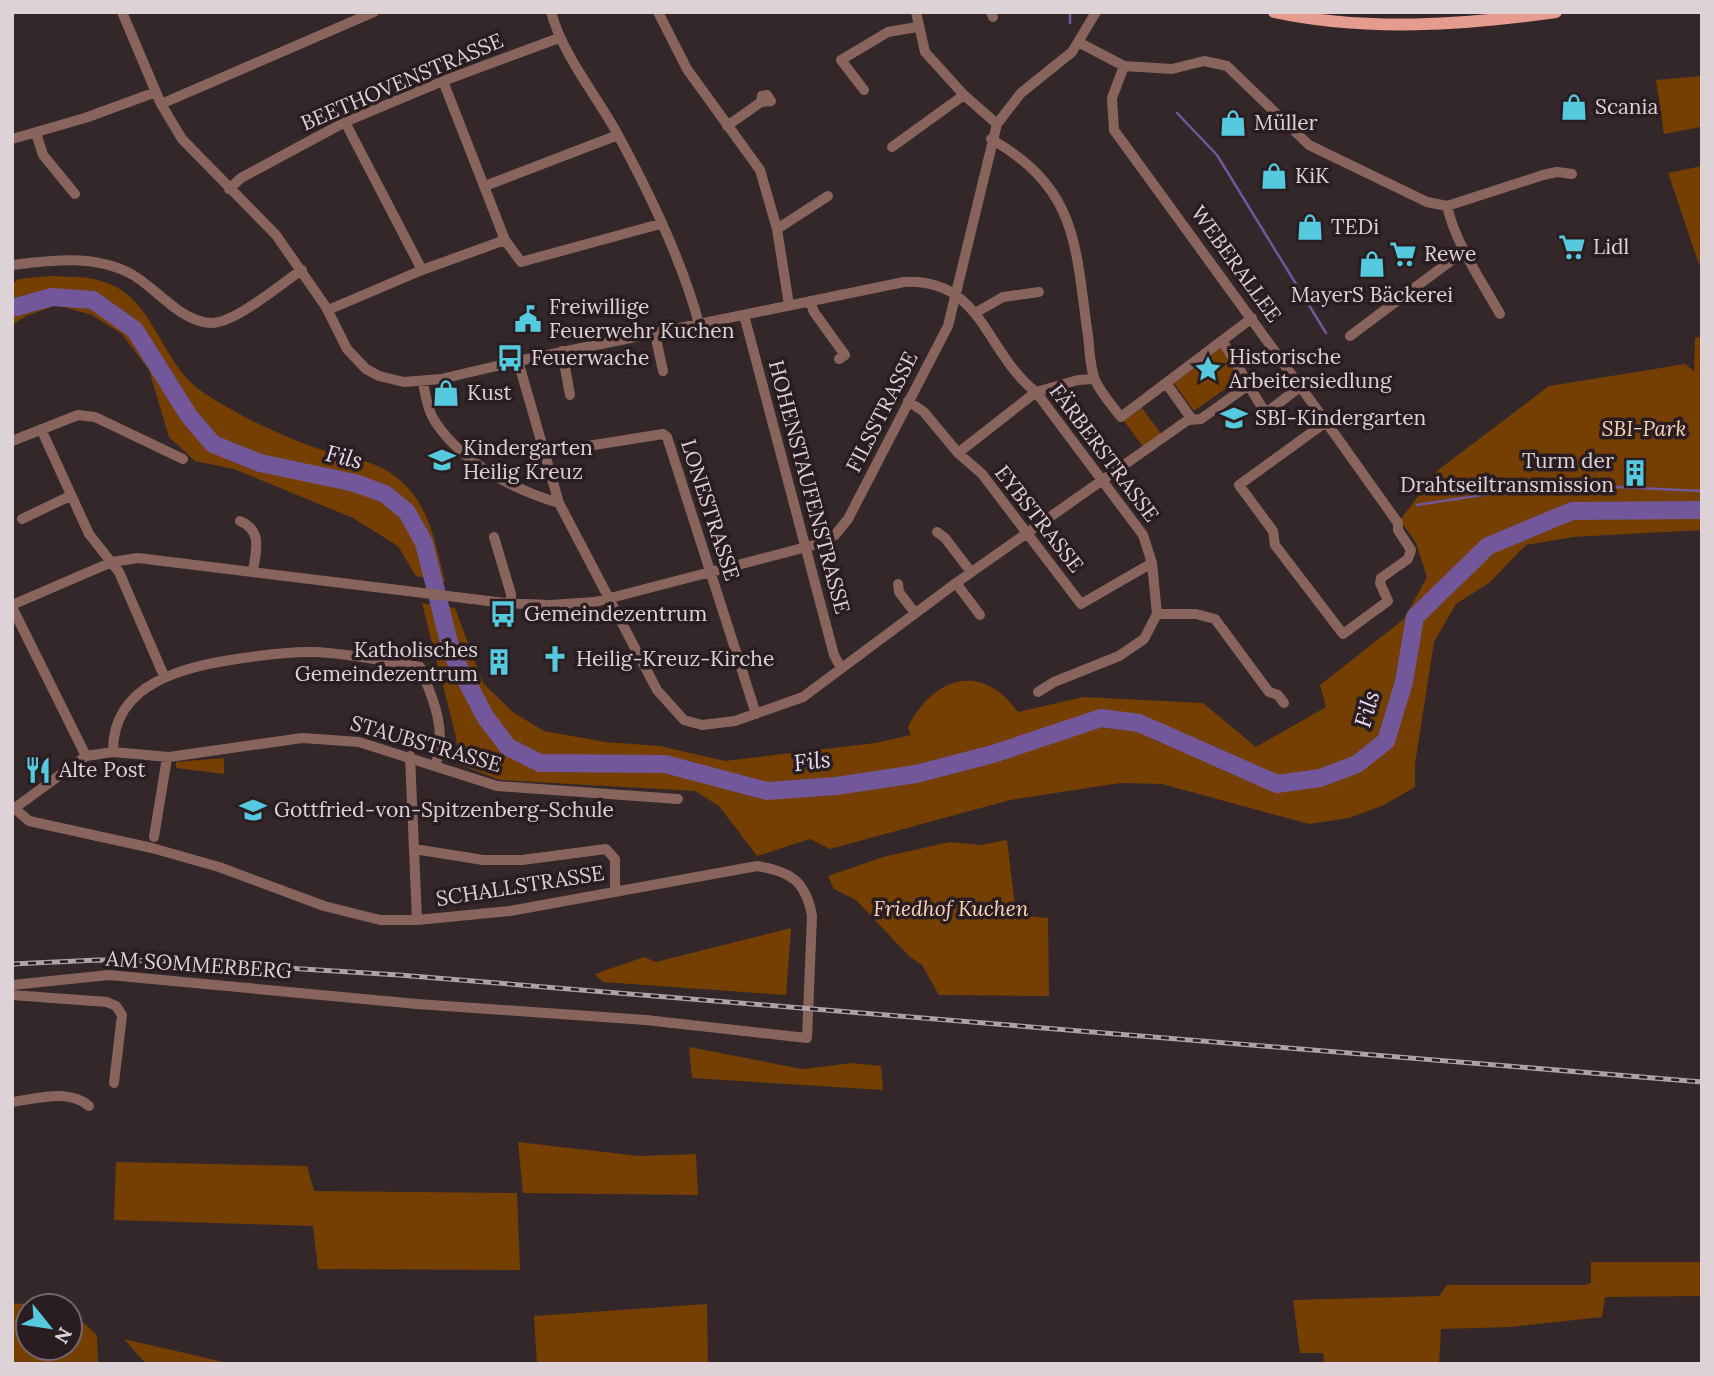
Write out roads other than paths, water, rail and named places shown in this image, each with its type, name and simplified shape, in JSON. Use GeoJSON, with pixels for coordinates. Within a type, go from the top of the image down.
{"type":"FeatureCollection","features":[{"type":"Feature","properties":{"kind":"main road"},"geometry":{"type":"LineString","coordinates":[[1274,12],[1334,21],[1414,25],[1556,12]]}},
{"type":"Feature","properties":{"kind":"street"},"geometry":{"type":"LineString","coordinates":[[122,12],[161,104],[182,139],[276,235],[328,310],[346,349],[366,369],[392,379],[423,382],[518,360],[911,282],[933,284],[957,294]]}},
{"type":"Feature","properties":{"kind":"street"},"geometry":{"type":"LineString","coordinates":[[161,104],[374,12]]}},
{"type":"Feature","properties":{"kind":"street"},"geometry":{"type":"LineString","coordinates":[[551,12],[559,38],[618,135],[660,224],[699,324]]}},
{"type":"Feature","properties":{"kind":"street"},"geometry":{"type":"LineString","coordinates":[[658,12],[687,69],[760,170],[777,229],[789,305]]}},
{"type":"Feature","properties":{"kind":"street"},"geometry":{"type":"LineString","coordinates":[[916,12],[917,27],[925,52],[964,95],[997,124]]}},
{"type":"Feature","properties":{"kind":"street","name":"FILSSTRASSE"},"geometry":{"type":"LineString","coordinates":[[12,606],[112,562],[138,558],[511,604],[565,605],[610,597],[822,542],[842,528],[948,326],[991,139],[997,124],[1021,93],[1064,60],[1080,43],[1096,12]]}},
{"type":"Feature","properties":{"kind":"street"},"geometry":{"type":"LineString","coordinates":[[864,90],[841,60],[888,32],[917,27]]}},
{"type":"Feature","properties":{"kind":"street","name":"BEETHOVENSTRASSE"},"geometry":{"type":"LineString","coordinates":[[229,189],[241,178],[345,122],[443,81],[559,38]]}},
{"type":"Feature","properties":{"kind":"street"},"geometry":{"type":"LineString","coordinates":[[1080,43],[1124,66],[1172,69],[1204,61],[1227,66],[1309,145],[1412,196],[1447,205],[1543,175],[1572,174]]}},
{"type":"Feature","properties":{"kind":"street","name":"WEBERALLEE"},"geometry":{"type":"LineString","coordinates":[[1124,66],[1112,98],[1114,130],[1350,455],[1398,523],[1398,530],[1411,550],[1408,559],[1381,578],[1380,583],[1388,601],[1343,634],[1336,629],[1275,545],[1273,531],[1239,485],[1326,422]]}},
{"type":"Feature","properties":{"kind":"street"},"geometry":{"type":"LineString","coordinates":[[443,81],[505,240],[514,256],[526,263],[660,224]]}},
{"type":"Feature","properties":{"kind":"street"},"geometry":{"type":"LineString","coordinates":[[12,139],[156,92]]}},
{"type":"Feature","properties":{"kind":"street"},"geometry":{"type":"LineString","coordinates":[[892,147],[964,95]]}},
{"type":"Feature","properties":{"kind":"street"},"geometry":{"type":"LineString","coordinates":[[727,126],[761,102]]}},
{"type":"Feature","properties":{"kind":"street"},"geometry":{"type":"LineString","coordinates":[[345,122],[422,270]]}},
{"type":"Feature","properties":{"kind":"street"},"geometry":{"type":"LineString","coordinates":[[36,133],[43,155],[75,194]]}},
{"type":"Feature","properties":{"kind":"street"},"geometry":{"type":"LineString","coordinates":[[485,186],[618,135]]}},
{"type":"Feature","properties":{"kind":"street"},"geometry":{"type":"LineString","coordinates":[[991,139],[1018,155],[1046,181],[1066,216],[1075,242],[1094,379],[1121,417],[1252,318]]}},
{"type":"Feature","properties":{"kind":"street"},"geometry":{"type":"LineString","coordinates":[[777,229],[828,196]]}},
{"type":"Feature","properties":{"kind":"street"},"geometry":{"type":"LineString","coordinates":[[1447,205],[1451,224],[1464,251],[1500,314]]}},
{"type":"Feature","properties":{"kind":"street"},"geometry":{"type":"LineString","coordinates":[[328,310],[422,270],[505,240]]}},
{"type":"Feature","properties":{"kind":"street"},"geometry":{"type":"LineString","coordinates":[[1350,336],[1464,251]]}},
{"type":"Feature","properties":{"kind":"street"},"geometry":{"type":"LineString","coordinates":[[12,264],[64,259],[114,266],[133,275],[180,310],[211,323],[233,317],[302,270]]}},
{"type":"Feature","properties":{"kind":"street"},"geometry":{"type":"LineString","coordinates":[[975,313],[1003,297],[1039,292]]}},
{"type":"Feature","properties":{"kind":"street","name":"FÄRBERSTRASSE"},"geometry":{"type":"LineString","coordinates":[[957,294],[975,313],[1017,375],[1036,392],[1143,534],[1152,563],[1157,614]]}},
{"type":"Feature","properties":{"kind":"street"},"geometry":{"type":"LineString","coordinates":[[810,301],[814,312],[845,355],[839,359]]}},
{"type":"Feature","properties":{"kind":"street","name":"HOHENSTAUFENSTRASSE"},"geometry":{"type":"LineString","coordinates":[[744,315],[834,655],[841,668]]}},
{"type":"Feature","properties":{"kind":"street"},"geometry":{"type":"LineString","coordinates":[[655,334],[663,371]]}},
{"type":"Feature","properties":{"kind":"street"},"geometry":{"type":"LineString","coordinates":[[1222,341],[1244,371],[1247,386],[1266,412],[1301,386]]}},
{"type":"Feature","properties":{"kind":"street"},"geometry":{"type":"LineString","coordinates":[[562,351],[570,395]]}},
{"type":"Feature","properties":{"kind":"street"},"geometry":{"type":"LineString","coordinates":[[518,360],[559,503],[657,691],[684,720],[714,725],[756,714],[803,697],[971,572],[1191,418],[1201,419],[1247,386]]}},
{"type":"Feature","properties":{"kind":"street"},"geometry":{"type":"LineString","coordinates":[[958,453],[1036,392],[1078,380],[1094,379]]}},
{"type":"Feature","properties":{"kind":"street"},"geometry":{"type":"LineString","coordinates":[[423,382],[435,422],[459,449],[503,481],[530,495],[559,503]]}},
{"type":"Feature","properties":{"kind":"street"},"geometry":{"type":"LineString","coordinates":[[1166,383],[1191,418]]}},
{"type":"Feature","properties":{"kind":"street","name":"EYBSTRASSE"},"geometry":{"type":"LineString","coordinates":[[908,401],[924,412],[958,453],[982,474],[1081,604],[1152,563]]}},
{"type":"Feature","properties":{"kind":"street"},"geometry":{"type":"LineString","coordinates":[[12,441],[78,415],[95,417],[183,459]]}},
{"type":"Feature","properties":{"kind":"street"},"geometry":{"type":"LineString","coordinates":[[41,429],[89,534],[112,562],[164,676]]}},
{"type":"Feature","properties":{"kind":"street","name":"LONESTRASSE"},"geometry":{"type":"LineString","coordinates":[[544,453],[663,434],[670,442],[756,714]]}},
{"type":"Feature","properties":{"kind":"street"},"geometry":{"type":"LineString","coordinates":[[22,519],[70,496]]}},
{"type":"Feature","properties":{"kind":"street"},"geometry":{"type":"LineString","coordinates":[[240,521],[251,526],[256,534],[253,571]]}},
{"type":"Feature","properties":{"kind":"street"},"geometry":{"type":"LineString","coordinates":[[937,532],[946,538],[971,572]]}},
{"type":"Feature","properties":{"kind":"street"},"geometry":{"type":"LineString","coordinates":[[494,537],[511,594],[511,604]]}},
{"type":"Feature","properties":{"kind":"street"},"geometry":{"type":"LineString","coordinates":[[956,583],[980,615]]}},
{"type":"Feature","properties":{"kind":"street"},"geometry":{"type":"LineString","coordinates":[[898,584],[899,592],[915,613]]}},
{"type":"Feature","properties":{"kind":"street"},"geometry":{"type":"LineString","coordinates":[[12,606],[86,757]]}},
{"type":"Feature","properties":{"kind":"street"},"geometry":{"type":"LineString","coordinates":[[1038,692],[1054,682],[1119,656],[1144,639],[1157,614],[1196,614],[1214,619],[1269,692],[1278,695],[1284,703]]}},
{"type":"Feature","properties":{"kind":"street"},"geometry":{"type":"LineString","coordinates":[[113,752],[114,733],[122,715],[138,695],[164,676],[191,666],[304,652],[345,655],[419,667],[434,699],[439,723],[439,755],[435,766]]}},
{"type":"Feature","properties":{"kind":"street","name":"STAUBSTRASSE"},"geometry":{"type":"LineString","coordinates":[[13,808],[86,757],[113,752],[167,758],[302,738],[359,742],[410,756],[497,786],[678,799]]}},
{"type":"Feature","properties":{"kind":"street"},"geometry":{"type":"LineString","coordinates":[[410,756],[417,920]]}},
{"type":"Feature","properties":{"kind":"street"},"geometry":{"type":"LineString","coordinates":[[154,837],[167,758]]}},
{"type":"Feature","properties":{"kind":"street","name":"SCHALLSTRASSE"},"geometry":{"type":"LineString","coordinates":[[13,808],[29,821],[152,848],[219,867],[324,906],[380,920],[417,920],[510,911],[757,866],[792,875],[803,887],[812,916],[806,999],[807,1038],[646,1020],[340,996]]}},
{"type":"Feature","properties":{"kind":"street"},"geometry":{"type":"LineString","coordinates":[[415,849],[483,860],[522,860],[606,849],[615,859],[615,891]]}},
{"type":"Feature","properties":{"kind":"street","name":"AM SOMMERBERG"},"geometry":{"type":"LineString","coordinates":[[12,985],[109,975],[340,996]]}},
{"type":"Feature","properties":{"kind":"street","name":"AM SOMMERBERG"},"geometry":{"type":"LineString","coordinates":[[12,995],[107,1002],[116,1006],[122,1015],[114,1083]]}},
{"type":"Feature","properties":{"kind":"street"},"geometry":{"type":"LineString","coordinates":[[12,1102],[55,1096],[74,1097],[89,1106]]}},
{"type":"Feature","properties":{"kind":"waterway"},"geometry":{"type":"LineString","coordinates":[[1070,12],[1070,23]]}},
{"type":"Feature","properties":{"kind":"waterway"},"geometry":{"type":"LineString","coordinates":[[1177,113],[1217,155],[1326,333]]}},
{"type":"Feature","properties":{"kind":"waterway","name":"Fils"},"geometry":{"type":"LineString","coordinates":[[12,308],[52,297],[93,300],[135,330],[189,416],[213,444],[260,463],[355,483],[385,494],[407,512],[424,543],[452,654],[486,718],[508,747],[540,763],[665,764],[767,791],[836,786],[916,774],[993,754],[1101,718],[1139,723],[1277,784],[1320,778],[1357,764],[1386,741],[1404,682],[1415,617],[1488,546],[1572,511],[1702,510]]}},
{"type":"Feature","properties":{"kind":"waterway"},"geometry":{"type":"LineString","coordinates":[[1417,505],[1553,484],[1702,491]]}},
{"type":"Feature","properties":{"kind":"railway"},"geometry":{"type":"LineString","coordinates":[[12,964],[98,960],[175,961],[399,975],[1702,1082]]}},
{"type":"Feature","properties":{"kind":"place","name":"Scania"},"geometry":{"type":"Point","coordinates":[1574,107]}},
{"type":"Feature","properties":{"kind":"place","name":"Müller"},"geometry":{"type":"Point","coordinates":[1233,123]}},
{"type":"Feature","properties":{"kind":"place","name":"KiK"},"geometry":{"type":"Point","coordinates":[1274,176]}},
{"type":"Feature","properties":{"kind":"place","name":"TEDi"},"geometry":{"type":"Point","coordinates":[1310,227]}},
{"type":"Feature","properties":{"kind":"place","name":"Lidl"},"geometry":{"type":"Point","coordinates":[1572,247]}},
{"type":"Feature","properties":{"kind":"place","name":"Rewe"},"geometry":{"type":"Point","coordinates":[1403,254]}},
{"type":"Feature","properties":{"kind":"place","name":"MayerS Bäckerei"},"geometry":{"type":"Point","coordinates":[1372,264]}},
{"type":"Feature","properties":{"kind":"place","name":"Freiwillige Feuerwehr Kuchen"},"geometry":{"type":"Point","coordinates":[528,319]}},
{"type":"Feature","properties":{"kind":"place","name":"Feuerwache"},"geometry":{"type":"Point","coordinates":[510,358]}},
{"type":"Feature","properties":{"kind":"place","name":"Historische Arbeitersiedlung"},"geometry":{"type":"Point","coordinates":[1208,369]}},
{"type":"Feature","properties":{"kind":"place","name":"Kust"},"geometry":{"type":"Point","coordinates":[446,393]}},
{"type":"Feature","properties":{"kind":"place","name":"SBI-Kindergarten"},"geometry":{"type":"Point","coordinates":[1234,418]}},
{"type":"Feature","properties":{"kind":"place","name":"Kindergarten Heilig Kreuz"},"geometry":{"type":"Point","coordinates":[442,460]}},
{"type":"Feature","properties":{"kind":"place","name":"Turm der Drahtseiltransmission"},"geometry":{"type":"Point","coordinates":[1635,473]}},
{"type":"Feature","properties":{"kind":"place","name":"Gemeindezentrum"},"geometry":{"type":"Point","coordinates":[503,614]}},
{"type":"Feature","properties":{"kind":"place","name":"Heilig-Kreuz-Kirche"},"geometry":{"type":"Point","coordinates":[555,659]}},
{"type":"Feature","properties":{"kind":"place","name":"Katholisches Gemeindezentrum"},"geometry":{"type":"Point","coordinates":[499,662]}},
{"type":"Feature","properties":{"kind":"place","name":"Alte Post"},"geometry":{"type":"Point","coordinates":[38,770]}},
{"type":"Feature","properties":{"kind":"place","name":"Gottfried-von-Spitzenberg-Schule"},"geometry":{"type":"Point","coordinates":[253,810]}},
{"type":"Feature","properties":{"kind":"park label","name":"SBI-Park"},"geometry":{"type":"Point","coordinates":[1644,429]}},
{"type":"Feature","properties":{"kind":"park label","name":"Friedhof Kuchen"},"geometry":{"type":"Point","coordinates":[951,909]}}]}
